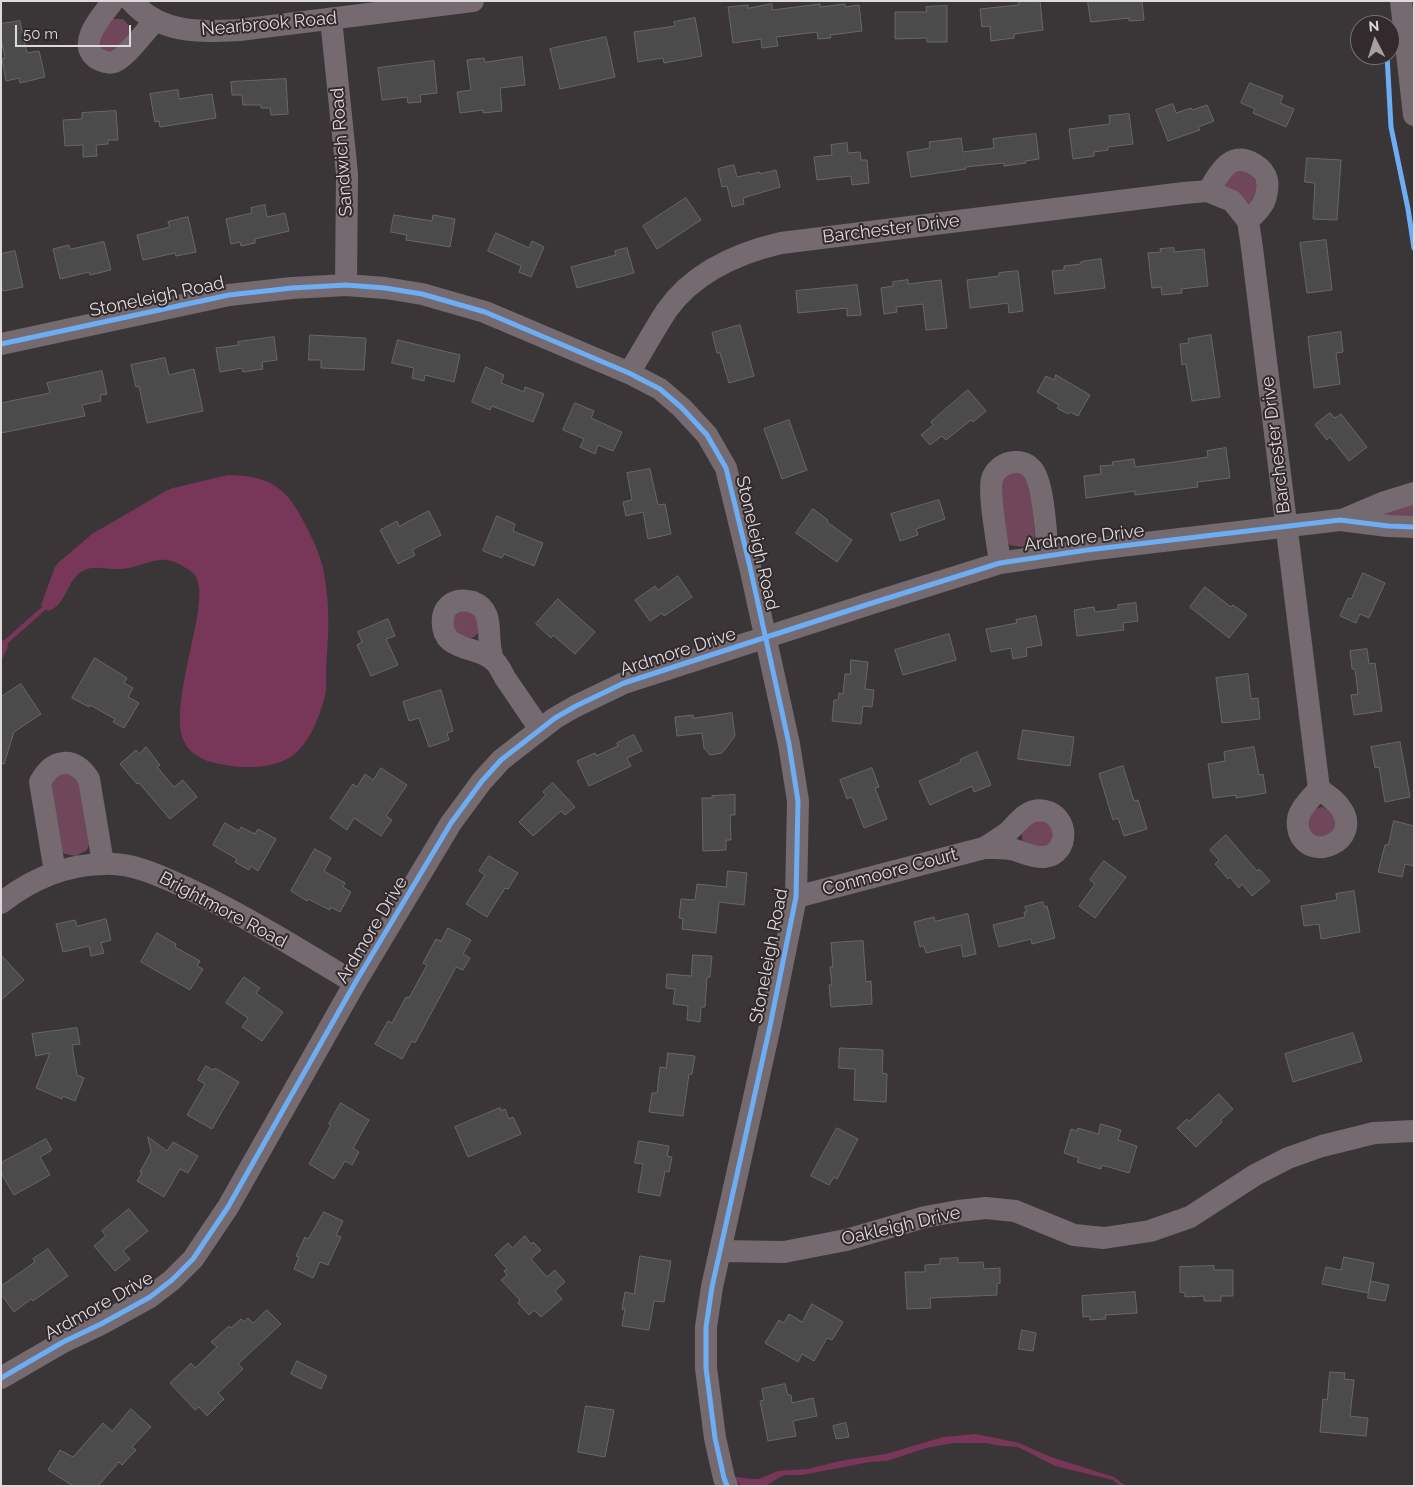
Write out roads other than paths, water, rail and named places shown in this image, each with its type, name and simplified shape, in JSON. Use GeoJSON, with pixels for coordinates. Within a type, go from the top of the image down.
{"type":"FeatureCollection","features":[{"type":"Feature","properties":{"kind":"street"},"geometry":{"type":"LineString","coordinates":[[113,1],[95,25],[90,36],[90,48],[95,57],[104,62],[113,63],[123,57],[155,21]]}},
{"type":"Feature","properties":{"kind":"street","name":"Nearbrook Road"},"geometry":{"type":"LineString","coordinates":[[132,1],[155,21],[182,29],[204,32],[240,30],[473,1]]}},
{"type":"Feature","properties":{"kind":"street","name":"Sandwich Road"},"geometry":{"type":"LineString","coordinates":[[331,19],[347,174],[346,285]]}},
{"type":"Feature","properties":{"kind":"street"},"geometry":{"type":"LineString","coordinates":[[1406,27],[1414,115]]}},
{"type":"Feature","properties":{"kind":"street"},"geometry":{"type":"LineString","coordinates":[[1208,191],[1222,171],[1233,161],[1246,160],[1255,165],[1263,172],[1267,181],[1266,198],[1258,211],[1248,221]]}},
{"type":"Feature","properties":{"kind":"street","name":"Barchester Drive"},"geometry":{"type":"LineString","coordinates":[[629,372],[668,308],[693,282],[724,263],[760,248],[801,240],[1208,191],[1232,201],[1248,221],[1319,789]]}},
{"type":"Feature","properties":{"kind":"street","name":"Stoneleigh Road"},"geometry":{"type":"LineString","coordinates":[[1,344],[229,295],[292,288],[346,285],[385,288],[422,294],[485,312],[629,372],[660,389],[682,408],[707,435],[726,468],[789,744],[798,801],[796,897],[770,1026],[712,1287],[706,1328],[706,1368],[715,1438],[727,1486]]}},
{"type":"Feature","properties":{"kind":"street","name":"Ardmore Drive"},"geometry":{"type":"LineString","coordinates":[[1000,563],[991,494],[992,479],[998,469],[1006,463],[1020,462],[1032,468],[1039,481],[1048,555]]}},
{"type":"Feature","properties":{"kind":"street","name":"Ardmore Drive"},"geometry":{"type":"LineString","coordinates":[[1,1378],[63,1342],[150,1297],[172,1280],[192,1260],[228,1207],[355,983],[451,823],[482,781],[501,760],[540,728],[576,706],[624,683],[1000,563],[1048,555],[1286,528],[1340,520],[1382,503],[1414,493]]}},
{"type":"Feature","properties":{"kind":"street","name":"Ardmore Drive"},"geometry":{"type":"LineString","coordinates":[[1340,520],[1414,527]]}},
{"type":"Feature","properties":{"kind":"street"},"geometry":{"type":"LineString","coordinates":[[493,660],[540,728]]}},
{"type":"Feature","properties":{"kind":"street"},"geometry":{"type":"LineString","coordinates":[[55,872],[40,782],[46,771],[54,764],[76,765],[83,770],[89,779],[103,864]]}},
{"type":"Feature","properties":{"kind":"street","name":"Conmoore Court"},"geometry":{"type":"LineString","coordinates":[[796,897],[984,848]]}},
{"type":"Feature","properties":{"kind":"street","name":"Brightmore Road"},"geometry":{"type":"LineString","coordinates":[[1,903],[31,883],[55,872],[103,864],[127,866],[164,878],[240,915],[355,983]]}},
{"type":"Feature","properties":{"kind":"street","name":"Oakleigh Drive"},"geometry":{"type":"LineString","coordinates":[[720,1251],[784,1252],[846,1240],[925,1217],[986,1208],[1015,1211],[1074,1235],[1104,1238],[1150,1231],[1190,1217],[1256,1175],[1288,1158],[1322,1146],[1374,1133],[1414,1131]]}},
{"type":"Feature","properties":{"kind":"waterway"},"geometry":{"type":"LineString","coordinates":[[7,641],[44,608]]}}]}
